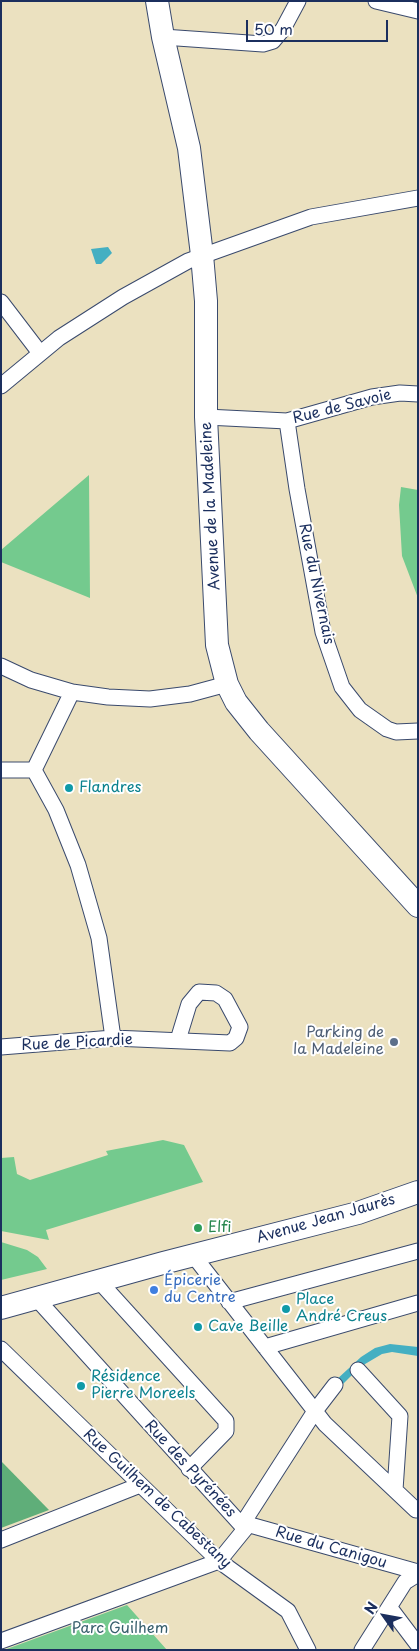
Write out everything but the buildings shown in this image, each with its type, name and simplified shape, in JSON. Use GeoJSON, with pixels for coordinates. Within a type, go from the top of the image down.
{"type":"FeatureCollection","features":[{"type":"Feature","properties":{"kind":"main road","name":"Avenue de la Madeleine"},"geometry":{"type":"LineString","coordinates":[[157,1],[163,37],[189,148],[202,256],[206,301],[206,417],[217,645],[227,684],[236,702],[259,731],[418,906]]}},
{"type":"Feature","properties":{"kind":"main road","name":"Avenue Jean Jaurès"},"geometry":{"type":"LineString","coordinates":[[1,1308],[193,1255],[358,1213],[418,1192]]}},
{"type":"Feature","properties":{"kind":"street"},"geometry":{"type":"LineString","coordinates":[[163,37],[263,44],[273,41],[284,29],[298,1]]}},
{"type":"Feature","properties":{"kind":"street"},"geometry":{"type":"LineString","coordinates":[[376,1],[418,11]]}},
{"type":"Feature","properties":{"kind":"street"},"geometry":{"type":"LineString","coordinates":[[1,386],[40,353],[123,298],[202,256],[311,217],[418,198]]}},
{"type":"Feature","properties":{"kind":"street"},"geometry":{"type":"LineString","coordinates":[[1,302],[40,353]]}},
{"type":"Feature","properties":{"kind":"street","name":"Rue de Savoie"},"geometry":{"type":"LineString","coordinates":[[206,417],[287,421],[372,397],[400,393],[418,394]]}},
{"type":"Feature","properties":{"kind":"street","name":"Rue du Nivernais"},"geometry":{"type":"LineString","coordinates":[[287,421],[297,489],[323,632],[342,687],[360,710],[370,719],[396,732],[416,732]]}},
{"type":"Feature","properties":{"kind":"street"},"geometry":{"type":"LineString","coordinates":[[1,666],[31,680],[72,692],[108,698],[150,699],[190,694],[227,684]]}},
{"type":"Feature","properties":{"kind":"street"},"geometry":{"type":"LineString","coordinates":[[34,770],[72,692]]}},
{"type":"Feature","properties":{"kind":"street"},"geometry":{"type":"LineString","coordinates":[[1,770],[34,770]]}},
{"type":"Feature","properties":{"kind":"street"},"geometry":{"type":"LineString","coordinates":[[34,770],[56,810],[78,865],[99,938],[113,1038]]}},
{"type":"Feature","properties":{"kind":"street","name":"Rue de Picardie"},"geometry":{"type":"LineString","coordinates":[[1,1047],[113,1038],[178,1040]]}},
{"type":"Feature","properties":{"kind":"street"},"geometry":{"type":"LineString","coordinates":[[228,1302],[418,1251]]}},
{"type":"Feature","properties":{"kind":"street"},"geometry":{"type":"LineString","coordinates":[[193,1255],[325,1424],[416,1510]]}},
{"type":"Feature","properties":{"kind":"street"},"geometry":{"type":"LineString","coordinates":[[99,1281],[226,1421],[226,1431],[189,1469]]}},
{"type":"Feature","properties":{"kind":"street","name":"Rue des Pyrénées"},"geometry":{"type":"LineString","coordinates":[[36,1298],[189,1469],[244,1526]]}},
{"type":"Feature","properties":{"kind":"street"},"geometry":{"type":"LineString","coordinates":[[265,1347],[418,1303]]}},
{"type":"Feature","properties":{"kind":"street","name":"Rue Guilhem de Cabestany"},"geometry":{"type":"LineString","coordinates":[[1,1349],[219,1561],[288,1611],[308,1650]]}},
{"type":"Feature","properties":{"kind":"street"},"geometry":{"type":"LineString","coordinates":[[358,1370],[400,1416],[395,1490]]}},
{"type":"Feature","properties":{"kind":"street"},"geometry":{"type":"LineString","coordinates":[[1,1641],[219,1561],[244,1526],[315,1411],[335,1385]]}},
{"type":"Feature","properties":{"kind":"street"},"geometry":{"type":"LineString","coordinates":[[1,1540],[140,1485]]}},
{"type":"Feature","properties":{"kind":"street","name":"Rue du Canigou"},"geometry":{"type":"LineString","coordinates":[[244,1526],[418,1573]]}},
{"type":"Feature","properties":{"kind":"street"},"geometry":{"type":"LineString","coordinates":[[362,1650],[405,1582],[418,1573]]}},
{"type":"Feature","properties":{"kind":"street"},"geometry":{"type":"LineString","coordinates":[[393,1602],[418,1645]]}},
{"type":"Feature","properties":{"kind":"green space"},"geometry":{"type":"Polygon","coordinates":[[[89,475],[90,598],[1,562],[1,550],[89,475]]]}},
{"type":"Feature","properties":{"kind":"green space"},"geometry":{"type":"Polygon","coordinates":[[[401,487],[418,490],[418,598],[402,556],[399,505],[401,487]]]}},
{"type":"Feature","properties":{"kind":"green space"},"geometry":{"type":"Polygon","coordinates":[[[163,1140],[184,1145],[203,1182],[46,1230],[49,1240],[1,1231],[1,1158],[14,1157],[17,1174],[30,1180],[108,1155],[106,1151],[163,1140]]]}},
{"type":"Feature","properties":{"kind":"green space"},"geometry":{"type":"Polygon","coordinates":[[[1,1242],[27,1250],[38,1257],[47,1269],[1,1280],[1,1242]]]}},
{"type":"Feature","properties":{"kind":"green space"},"geometry":{"type":"Polygon","coordinates":[[[1,1461],[49,1510],[1,1528],[1,1461]]]}},
{"type":"Feature","properties":{"kind":"green space","name":"Parc Guilhem"},"geometry":{"type":"Polygon","coordinates":[[[127,1605],[167,1650],[4,1650],[127,1605]]]}},
{"type":"Feature","properties":{"kind":"water"},"geometry":{"type":"Polygon","coordinates":[[[108,247],[112,253],[101,264],[96,264],[91,249],[108,247]]]}},
{"type":"Feature","properties":{"kind":"water"},"geometry":{"type":"Polygon","coordinates":[[[390,1344],[418,1347],[418,1356],[392,1352],[382,1354],[360,1367],[341,1386],[335,1381],[361,1357],[375,1348],[390,1344]]]}},
{"type":"Feature","properties":{"kind":"place","name":"Flandres"},"geometry":{"type":"Point","coordinates":[69,788]}},
{"type":"Feature","properties":{"kind":"place","name":"Parking de la Madeleine"},"geometry":{"type":"Point","coordinates":[394,1042]}},
{"type":"Feature","properties":{"kind":"place","name":"Elfi"},"geometry":{"type":"Point","coordinates":[198,1228]}},
{"type":"Feature","properties":{"kind":"place","name":"Épicerie du Centre"},"geometry":{"type":"Point","coordinates":[154,1290]}},
{"type":"Feature","properties":{"kind":"place","name":"Place André Creus"},"geometry":{"type":"Point","coordinates":[286,1309]}},
{"type":"Feature","properties":{"kind":"place","name":"Cave Beille"},"geometry":{"type":"Point","coordinates":[198,1327]}},
{"type":"Feature","properties":{"kind":"place","name":"Résidence Pierre Moreels"},"geometry":{"type":"Point","coordinates":[81,1386]}}]}
